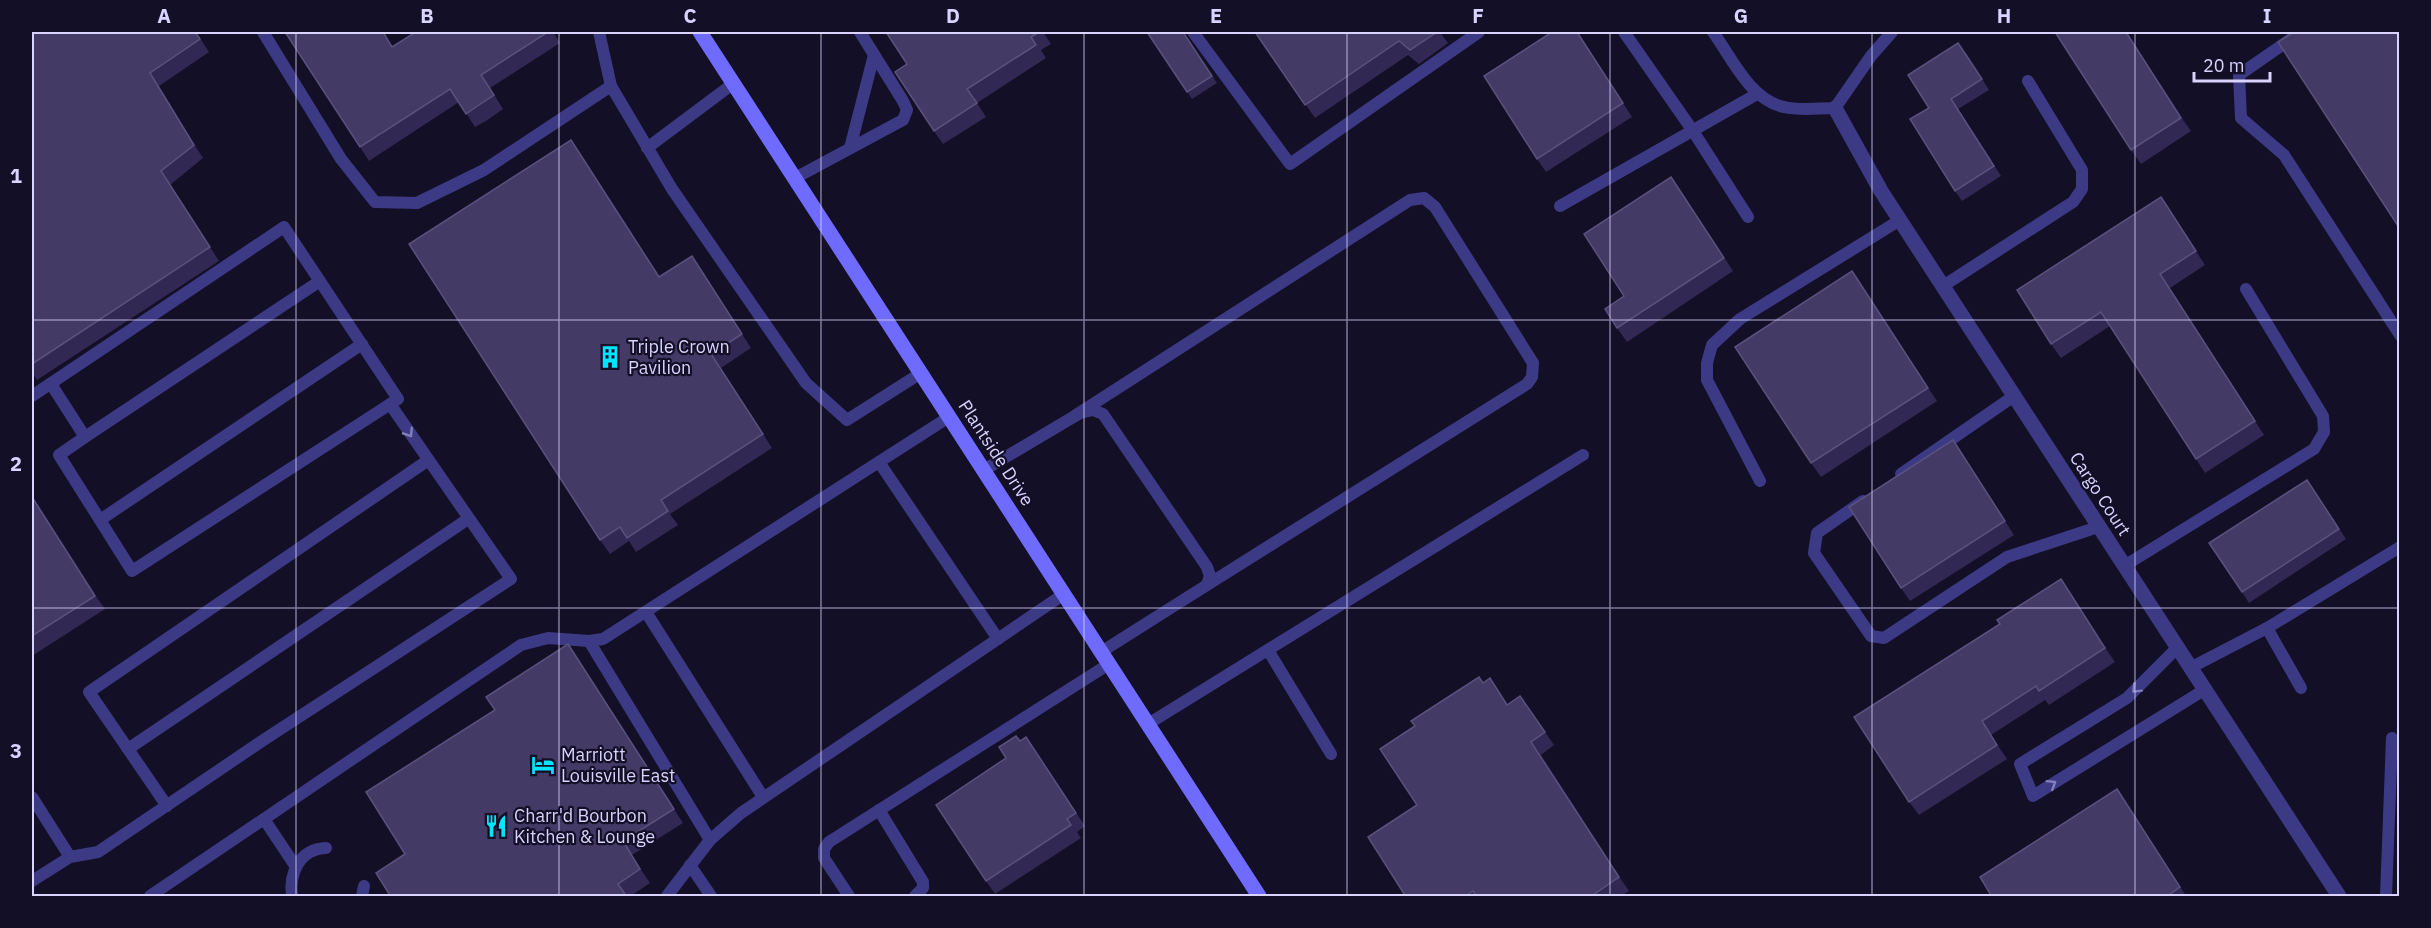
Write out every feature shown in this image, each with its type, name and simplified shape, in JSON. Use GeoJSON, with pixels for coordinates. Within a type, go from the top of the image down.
{"type":"FeatureCollection","features":[{"type":"Feature","properties":{"kind":"street","name":"Plantside Drive"},"geometry":{"type":"LineString","coordinates":[[700,32],[1259,897]]}},
{"type":"Feature","properties":{"kind":"street","name":"Cargo Court"},"geometry":{"type":"LineString","coordinates":[[1835,108],[1881,191],[2339,897]]}},
{"type":"Feature","properties":{"kind":"lane"},"geometry":{"type":"LineString","coordinates":[[262,32],[341,159],[375,202],[417,203],[484,170],[611,86]]}},
{"type":"Feature","properties":{"kind":"lane"},"geometry":{"type":"LineString","coordinates":[[598,32],[611,86],[647,148],[672,189],[806,382],[847,420],[921,373]]}},
{"type":"Feature","properties":{"kind":"lane"},"geometry":{"type":"LineString","coordinates":[[795,178],[903,120],[907,110],[860,32]]}},
{"type":"Feature","properties":{"kind":"lane"},"geometry":{"type":"LineString","coordinates":[[1193,32],[1290,164],[1479,32]]}},
{"type":"Feature","properties":{"kind":"lane"},"geometry":{"type":"LineString","coordinates":[[1624,32],[1693,131],[1748,217]]}},
{"type":"Feature","properties":{"kind":"lane"},"geometry":{"type":"LineString","coordinates":[[1713,32],[1757,94],[1785,108],[1835,108],[1871,56],[1892,32]]}},
{"type":"Feature","properties":{"kind":"lane"},"geometry":{"type":"LineString","coordinates":[[2301,32],[2239,75],[2241,118],[2284,155],[2400,334]]}},
{"type":"Feature","properties":{"kind":"lane"},"geometry":{"type":"LineString","coordinates":[[850,148],[874,55]]}},
{"type":"Feature","properties":{"kind":"lane"},"geometry":{"type":"LineString","coordinates":[[1943,286],[2073,202],[2082,189],[2082,170],[2028,81]]}},
{"type":"Feature","properties":{"kind":"lane"},"geometry":{"type":"LineString","coordinates":[[647,148],[734,83]]}},
{"type":"Feature","properties":{"kind":"lane"},"geometry":{"type":"LineString","coordinates":[[1560,206],[1757,94]]}},
{"type":"Feature","properties":{"kind":"lane"},"geometry":{"type":"LineString","coordinates":[[849,897],[824,858],[824,849],[829,842],[1105,658],[1207,585],[1527,384],[1532,377],[1533,363],[1435,207],[1424,198],[1410,200],[1076,415],[984,470]]}},
{"type":"Feature","properties":{"kind":"lane"},"geometry":{"type":"LineString","coordinates":[[1760,481],[1707,380],[1707,363],[1712,345],[1740,319],[1900,220]]}},
{"type":"Feature","properties":{"kind":"lane"},"geometry":{"type":"LineString","coordinates":[[32,396],[284,227],[320,281],[362,344],[398,399],[132,571],[59,455],[320,281]]}},
{"type":"Feature","properties":{"kind":"lane"},"geometry":{"type":"LineString","coordinates":[[2124,566],[2314,449],[2324,432],[2323,416],[2246,289]]}},
{"type":"Feature","properties":{"kind":"lane"},"geometry":{"type":"LineString","coordinates":[[100,520],[362,344]]}},
{"type":"Feature","properties":{"kind":"lane"},"geometry":{"type":"LineString","coordinates":[[51,384],[85,437]]}},
{"type":"Feature","properties":{"kind":"lane"},"geometry":{"type":"LineString","coordinates":[[1896,478],[2014,396]]}},
{"type":"Feature","properties":{"kind":"lane"},"geometry":{"type":"LineString","coordinates":[[32,881],[70,857],[98,852],[274,732],[511,579],[427,461],[390,404]]}},
{"type":"Feature","properties":{"kind":"lane"},"geometry":{"type":"LineString","coordinates":[[1076,415],[1093,410],[1103,414],[1207,567],[1210,576],[1207,585]]}},
{"type":"Feature","properties":{"kind":"lane"},"geometry":{"type":"LineString","coordinates":[[150,897],[521,645],[548,638],[589,641],[603,639],[949,417]]}},
{"type":"Feature","properties":{"kind":"lane"},"geometry":{"type":"LineString","coordinates":[[1148,724],[1583,455]]}},
{"type":"Feature","properties":{"kind":"lane"},"geometry":{"type":"LineString","coordinates":[[167,806],[89,692],[427,461]]}},
{"type":"Feature","properties":{"kind":"lane"},"geometry":{"type":"LineString","coordinates":[[879,462],[998,639]]}},
{"type":"Feature","properties":{"kind":"lane"},"geometry":{"type":"LineString","coordinates":[[1876,492],[1817,533],[1814,553],[1871,636],[1884,638],[2007,557],[2098,527]]}},
{"type":"Feature","properties":{"kind":"lane"},"geometry":{"type":"LineString","coordinates":[[128,749],[468,519]]}},
{"type":"Feature","properties":{"kind":"lane"},"geometry":{"type":"LineString","coordinates":[[2190,668],[2267,628],[2400,547]]}},
{"type":"Feature","properties":{"kind":"lane"},"geometry":{"type":"LineString","coordinates":[[667,897],[710,840],[763,797],[1064,594]]}},
{"type":"Feature","properties":{"kind":"lane"},"geometry":{"type":"LineString","coordinates":[[646,612],[763,797]]}},
{"type":"Feature","properties":{"kind":"lane"},"geometry":{"type":"LineString","coordinates":[[2267,628],[2301,688]]}},
{"type":"Feature","properties":{"kind":"lane"},"geometry":{"type":"LineString","coordinates":[[589,641],[710,840]]}},
{"type":"Feature","properties":{"kind":"lane"},"geometry":{"type":"LineString","coordinates":[[2177,648],[2127,698],[2020,764],[2033,796],[2204,690]]}},
{"type":"Feature","properties":{"kind":"lane"},"geometry":{"type":"LineString","coordinates":[[1268,650],[1331,753]]}},
{"type":"Feature","properties":{"kind":"lane"},"geometry":{"type":"LineString","coordinates":[[2386,897],[2392,738]]}},
{"type":"Feature","properties":{"kind":"lane"},"geometry":{"type":"LineString","coordinates":[[32,796],[70,857]]}},
{"type":"Feature","properties":{"kind":"lane"},"geometry":{"type":"LineString","coordinates":[[879,810],[923,882],[923,888],[915,897]]}},
{"type":"Feature","properties":{"kind":"lane"},"geometry":{"type":"LineString","coordinates":[[264,819],[296,867]]}},
{"type":"Feature","properties":{"kind":"lane"},"geometry":{"type":"LineString","coordinates":[[289,895],[300,860],[309,852],[326,848]]}},
{"type":"Feature","properties":{"kind":"lane"},"geometry":{"type":"LineString","coordinates":[[690,866],[711,897]]}},
{"type":"Feature","properties":{"kind":"building"},"geometry":{"type":"Polygon","coordinates":[[[32,32],[195,32],[200,39],[150,73],[194,145],[161,171],[210,247],[32,364],[32,32]]]}},
{"type":"Feature","properties":{"kind":"building"},"geometry":{"type":"Polygon","coordinates":[[[285,32],[383,32],[392,47],[416,32],[548,32],[481,75],[494,95],[466,114],[450,89],[360,147],[285,32]]]}},
{"type":"Feature","properties":{"kind":"building"},"geometry":{"type":"Polygon","coordinates":[[[886,32],[1039,32],[1031,37],[1036,45],[967,89],[977,103],[934,131],[895,72],[907,64],[886,32]]]}},
{"type":"Feature","properties":{"kind":"building"},"geometry":{"type":"Polygon","coordinates":[[[1147,32],[1183,32],[1212,76],[1187,92],[1147,32]]]}},
{"type":"Feature","properties":{"kind":"building"},"geometry":{"type":"Polygon","coordinates":[[[1255,32],[1437,32],[1410,50],[1399,41],[1305,105],[1255,32]]]}},
{"type":"Feature","properties":{"kind":"building"},"geometry":{"type":"Polygon","coordinates":[[[1552,32],[1577,32],[1623,103],[1537,159],[1484,76],[1552,32]]]}},
{"type":"Feature","properties":{"kind":"building"},"geometry":{"type":"Polygon","coordinates":[[[2055,32],[2126,32],[2181,118],[2131,150],[2055,32]]]}},
{"type":"Feature","properties":{"kind":"building"},"geometry":{"type":"Polygon","coordinates":[[[2294,32],[2400,32],[2400,229],[2278,42],[2294,32]]]}},
{"type":"Feature","properties":{"kind":"building"},"geometry":{"type":"Polygon","coordinates":[[[1958,43],[1982,79],[1951,99],[1994,166],[1955,191],[1910,119],[1929,108],[1908,75],[1958,43]]]}},
{"type":"Feature","properties":{"kind":"building","name":"Triple Crown Pavilion"},"geometry":{"type":"Polygon","coordinates":[[[571,140],[659,277],[692,256],[742,334],[711,354],[763,434],[661,500],[668,511],[627,538],[620,527],[600,540],[409,244],[571,140]]]}},
{"type":"Feature","properties":{"kind":"building"},"geometry":{"type":"Polygon","coordinates":[[[1671,177],[1724,258],[1617,328],[1605,309],[1624,296],[1584,234],[1671,177]]]}},
{"type":"Feature","properties":{"kind":"building"},"geometry":{"type":"Polygon","coordinates":[[[2161,197],[2196,251],[2160,274],[2255,421],[2196,459],[2101,312],[2051,344],[2017,290],[2161,197]]]}},
{"type":"Feature","properties":{"kind":"building"},"geometry":{"type":"Polygon","coordinates":[[[1852,271],[1928,388],[1811,463],[1735,347],[1852,271]]]}},
{"type":"Feature","properties":{"kind":"building"},"geometry":{"type":"Polygon","coordinates":[[[1953,440],[2005,521],[1901,588],[1849,507],[1953,440]]]}},
{"type":"Feature","properties":{"kind":"building"},"geometry":{"type":"Polygon","coordinates":[[[2307,480],[2339,529],[2242,592],[2209,543],[2307,480]]]}},
{"type":"Feature","properties":{"kind":"building"},"geometry":{"type":"Polygon","coordinates":[[[32,497],[95,596],[32,636],[32,497]]]}},
{"type":"Feature","properties":{"kind":"building"},"geometry":{"type":"Polygon","coordinates":[[[2061,579],[2105,648],[2039,691],[2036,686],[1982,721],[1997,745],[1909,802],[1854,717],[2000,624],[1997,620],[2061,579]]]}},
{"type":"Feature","properties":{"kind":"building","name":"Marriott Louisville East"},"geometry":{"type":"Polygon","coordinates":[[[568,644],[674,809],[623,841],[640,869],[618,884],[627,897],[391,897],[376,873],[405,854],[366,792],[495,710],[486,697],[568,644]]]}},
{"type":"Feature","properties":{"kind":"building"},"geometry":{"type":"Polygon","coordinates":[[[1479,677],[1483,683],[1490,678],[1507,705],[1520,696],[1545,732],[1531,742],[1619,877],[1590,897],[1477,897],[1473,891],[1464,897],[1406,897],[1368,837],[1417,805],[1380,749],[1415,726],[1411,721],[1479,677]]]}},
{"type":"Feature","properties":{"kind":"building"},"geometry":{"type":"Polygon","coordinates":[[[1016,736],[1020,741],[1026,737],[1076,813],[1067,819],[1071,825],[986,881],[936,805],[1006,758],[999,747],[1016,736]]]}},
{"type":"Feature","properties":{"kind":"building"},"geometry":{"type":"Polygon","coordinates":[[[2117,789],[2180,887],[2166,897],[1992,897],[1980,877],[2117,789]]]}},
{"type":"Feature","properties":{"kind":"place","name":"Triple Crown Pavilion"},"geometry":{"type":"Point","coordinates":[610,357]}},
{"type":"Feature","properties":{"kind":"place","name":"Marriott Louisville East"},"geometry":{"type":"Point","coordinates":[543,765]}},
{"type":"Feature","properties":{"kind":"place","name":"Charr'd Bourbon Kitchen & Lounge"},"geometry":{"type":"Point","coordinates":[496,826]}}]}
